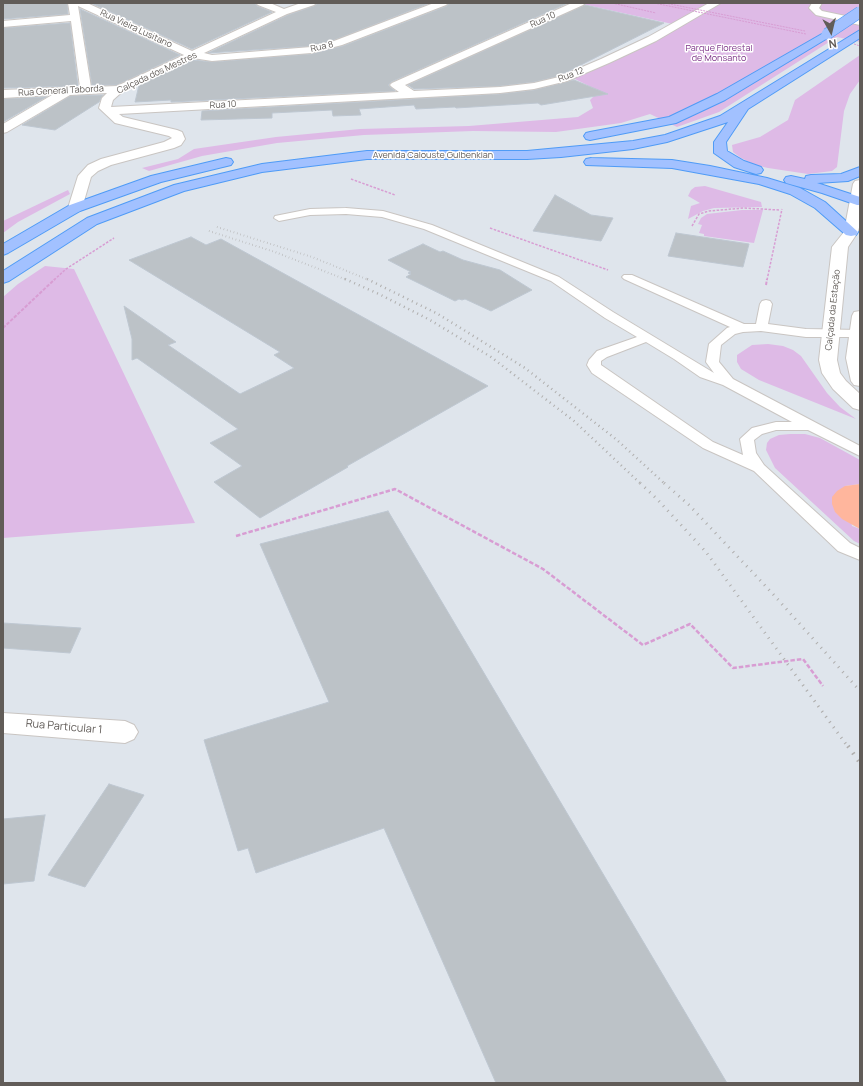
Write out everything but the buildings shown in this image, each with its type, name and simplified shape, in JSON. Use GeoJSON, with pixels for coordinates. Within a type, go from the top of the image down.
{"type":"FeatureCollection","features":[{"type":"Feature","properties":{"kind":"main road"},"geometry":{"type":"LineString","coordinates":[[576,138],[598,136],[672,120],[721,97],[827,34],[860,12]]}},
{"type":"Feature","properties":{"kind":"main road","name":"Avenida Calouste Gulbenkian"},"geometry":{"type":"LineString","coordinates":[[3,278],[92,222],[179,188],[262,168],[368,155],[527,155],[561,153],[632,145],[667,138],[703,127],[724,118],[856,41]]}},
{"type":"Feature","properties":{"kind":"main road"},"geometry":{"type":"LineString","coordinates":[[743,108],[720,142],[721,153],[739,164],[828,190],[857,201]]}},
{"type":"Feature","properties":{"kind":"main road","name":"Avenida Calouste Gulbenkian"},"geometry":{"type":"LineString","coordinates":[[347,145],[384,142]]}},
{"type":"Feature","properties":{"kind":"main road"},"geometry":{"type":"LineString","coordinates":[[446,155],[516,162],[621,162],[672,164],[739,176],[795,191],[857,201]]}},
{"type":"Feature","properties":{"kind":"main road"},"geometry":{"type":"LineString","coordinates":[[3,250],[74,208],[156,179],[240,159]]}},
{"type":"Feature","properties":{"kind":"main road"},"geometry":{"type":"LineString","coordinates":[[772,174],[801,179],[828,180],[843,178],[860,171]]}},
{"type":"Feature","properties":{"kind":"main road"},"geometry":{"type":"LineString","coordinates":[[795,191],[825,208],[851,232]]}},
{"type":"Feature","properties":{"kind":"street"},"geometry":{"type":"LineString","coordinates":[[73,3],[86,90]]}},
{"type":"Feature","properties":{"kind":"street","name":"Rua Vieira Lusitano"},"geometry":{"type":"LineString","coordinates":[[78,3],[193,55]]}},
{"type":"Feature","properties":{"kind":"street"},"geometry":{"type":"LineString","coordinates":[[261,3],[284,12]]}},
{"type":"Feature","properties":{"kind":"street","name":"Calçada dos Mestres"},"geometry":{"type":"LineString","coordinates":[[109,111],[105,107],[106,100],[120,88],[284,12],[311,3]]}},
{"type":"Feature","properties":{"kind":"street","name":"Rua 8"},"geometry":{"type":"LineString","coordinates":[[193,55],[212,58],[311,50],[338,44],[444,3]]}},
{"type":"Feature","properties":{"kind":"street","name":"Rua 10"},"geometry":{"type":"LineString","coordinates":[[336,99],[396,85],[580,3]]}},
{"type":"Feature","properties":{"kind":"street","name":"Rua 12"},"geometry":{"type":"LineString","coordinates":[[412,95],[518,88],[563,79],[605,61],[687,20],[716,3]]}},
{"type":"Feature","properties":{"kind":"street"},"geometry":{"type":"LineString","coordinates":[[817,3],[814,8],[819,13],[860,22]]}},
{"type":"Feature","properties":{"kind":"street"},"geometry":{"type":"LineString","coordinates":[[3,24],[75,18]]}},
{"type":"Feature","properties":{"kind":"street"},"geometry":{"type":"LineString","coordinates":[[396,85],[412,95]]}},
{"type":"Feature","properties":{"kind":"street","name":"Rua General Taborda"},"geometry":{"type":"LineString","coordinates":[[3,94],[120,88]]}},
{"type":"Feature","properties":{"kind":"street"},"geometry":{"type":"LineString","coordinates":[[3,129],[68,91]]}},
{"type":"Feature","properties":{"kind":"street","name":"Rua 10"},"geometry":{"type":"LineString","coordinates":[[109,111],[412,95]]}},
{"type":"Feature","properties":{"kind":"street"},"geometry":{"type":"LineString","coordinates":[[74,208],[85,176],[93,168],[106,162],[169,145],[179,139],[178,136],[173,133],[118,120],[109,111]]}},
{"type":"Feature","properties":{"kind":"street","name":"Calçada da Estação"},"geometry":{"type":"LineString","coordinates":[[860,184],[851,232],[840,247],[828,360],[831,373],[839,385],[860,404]]}},
{"type":"Feature","properties":{"kind":"street"},"geometry":{"type":"LineString","coordinates":[[851,232],[860,246]]}},
{"type":"Feature","properties":{"kind":"street"},"geometry":{"type":"LineString","coordinates":[[859,324],[856,368],[860,381]]}},
{"type":"Feature","properties":{"kind":"street","name":"Rua Particular 1"},"geometry":{"type":"LineString","coordinates":[[3,723],[125,732]]}},
{"type":"Feature","properties":{"kind":"lane"},"geometry":{"type":"LineString","coordinates":[[279,218],[310,212],[346,211],[384,214],[428,227],[556,278],[609,315],[679,356],[705,374],[728,382],[860,452]]}},
{"type":"Feature","properties":{"kind":"lane"},"geometry":{"type":"LineString","coordinates":[[628,277],[742,328]]}},
{"type":"Feature","properties":{"kind":"lane"},"geometry":{"type":"LineString","coordinates":[[761,327],[766,304]]}},
{"type":"Feature","properties":{"kind":"lane"},"geometry":{"type":"LineString","coordinates":[[728,382],[712,362],[715,344],[732,331],[742,328],[761,327],[806,333],[831,334],[859,324]]}},
{"type":"Feature","properties":{"kind":"lane"},"geometry":{"type":"LineString","coordinates":[[646,338],[602,354],[595,360],[594,365],[597,370],[708,445],[759,468]]}},
{"type":"Feature","properties":{"kind":"lane"},"geometry":{"type":"LineString","coordinates":[[814,427],[776,426],[757,431],[747,439],[749,453],[759,468],[844,546],[860,564]]}},
{"type":"Feature","properties":{"kind":"lane"},"geometry":{"type":"LineString","coordinates":[[844,546],[860,555]]}},
{"type":"Feature","properties":{"kind":"path"},"geometry":{"type":"LineString","coordinates":[[612,3],[687,20]]}},
{"type":"Feature","properties":{"kind":"path"},"geometry":{"type":"LineString","coordinates":[[654,3],[805,34]]}},
{"type":"Feature","properties":{"kind":"path"},"geometry":{"type":"LineString","coordinates":[[665,3],[806,32]]}},
{"type":"Feature","properties":{"kind":"path"},"geometry":{"type":"LineString","coordinates":[[765,289],[782,210],[779,204]]}},
{"type":"Feature","properties":{"kind":"path"},"geometry":{"type":"LineString","coordinates":[[692,226],[699,214],[709,211],[744,208],[786,210]]}},
{"type":"Feature","properties":{"kind":"path"},"geometry":{"type":"LineString","coordinates":[[3,328],[66,269],[117,236]]}},
{"type":"Feature","properties":{"kind":"path"},"geometry":{"type":"LineString","coordinates":[[236,536],[395,489],[543,569],[643,645],[690,624],[733,668],[803,659],[822,686]]}},
{"type":"Feature","properties":{"kind":"green space","name":"Parque Florestal de Monsanto"},"geometry":{"type":"Polygon","coordinates":[[[578,3],[860,3],[860,42],[837,37],[719,112],[677,127],[650,114],[621,123],[556,132],[473,131],[364,135],[277,143],[202,156],[149,171],[142,168],[178,159],[194,149],[276,137],[360,129],[469,126],[578,117],[593,108],[590,100],[599,91],[571,77],[677,25],[578,3]]]}},
{"type":"Feature","properties":{"kind":"green space"},"geometry":{"type":"Polygon","coordinates":[[[860,55],[860,80],[850,94],[844,111],[837,167],[832,171],[808,174],[768,168],[755,165],[733,152],[732,145],[760,137],[788,120],[795,100],[860,55]]]}},
{"type":"Feature","properties":{"kind":"green space"},"geometry":{"type":"Polygon","coordinates":[[[705,186],[761,202],[762,207],[714,208],[703,211],[688,219],[691,206],[700,203],[688,196],[691,190],[695,187],[705,186]]]}},
{"type":"Feature","properties":{"kind":"green space"},"geometry":{"type":"Polygon","coordinates":[[[68,190],[70,194],[18,222],[3,233],[3,221],[68,190]]]}},
{"type":"Feature","properties":{"kind":"green space"},"geometry":{"type":"Polygon","coordinates":[[[742,210],[763,210],[754,243],[704,236],[704,234],[699,233],[702,225],[698,224],[701,218],[707,214],[742,210]]]}},
{"type":"Feature","properties":{"kind":"green space"},"geometry":{"type":"Polygon","coordinates":[[[45,266],[74,269],[195,523],[3,538],[3,297],[18,284],[45,266]]]}},
{"type":"Feature","properties":{"kind":"green space"},"geometry":{"type":"Polygon","coordinates":[[[768,344],[783,346],[793,350],[801,356],[827,393],[840,407],[856,419],[759,380],[741,369],[737,362],[737,355],[752,345],[768,344]]]}},
{"type":"Feature","properties":{"kind":"green space"},"geometry":{"type":"Polygon","coordinates":[[[805,434],[820,438],[860,460],[860,484],[845,486],[852,526],[860,529],[860,544],[854,541],[775,468],[766,450],[767,443],[770,439],[779,435],[805,434]]]}},
{"type":"Feature","properties":{"kind":"shaded area"},"geometry":{"type":"Polygon","coordinates":[[[860,484],[860,529],[842,519],[835,512],[832,504],[832,497],[837,491],[845,486],[860,484]]]}},
{"type":"Feature","properties":{"kind":"railway"},"geometry":{"type":"LineString","coordinates":[[217,227],[312,257],[369,280]]}},
{"type":"Feature","properties":{"kind":"railway"},"geometry":{"type":"LineString","coordinates":[[209,231],[275,252],[347,280]]}},
{"type":"Feature","properties":{"kind":"railway"},"geometry":{"type":"LineString","coordinates":[[345,279],[379,294],[430,320],[491,357],[574,421],[641,484]]}},
{"type":"Feature","properties":{"kind":"railway"},"geometry":{"type":"LineString","coordinates":[[367,279],[438,314],[525,368],[617,440],[665,484]]}},
{"type":"Feature","properties":{"kind":"railway"},"geometry":{"type":"LineString","coordinates":[[640,483],[657,499],[706,552],[848,747]]}},
{"type":"Feature","properties":{"kind":"railway"},"geometry":{"type":"LineString","coordinates":[[664,483],[689,505],[772,593],[860,691]]}},
{"type":"Feature","properties":{"kind":"railway"},"geometry":{"type":"LineString","coordinates":[[848,746],[860,763]]}}]}
